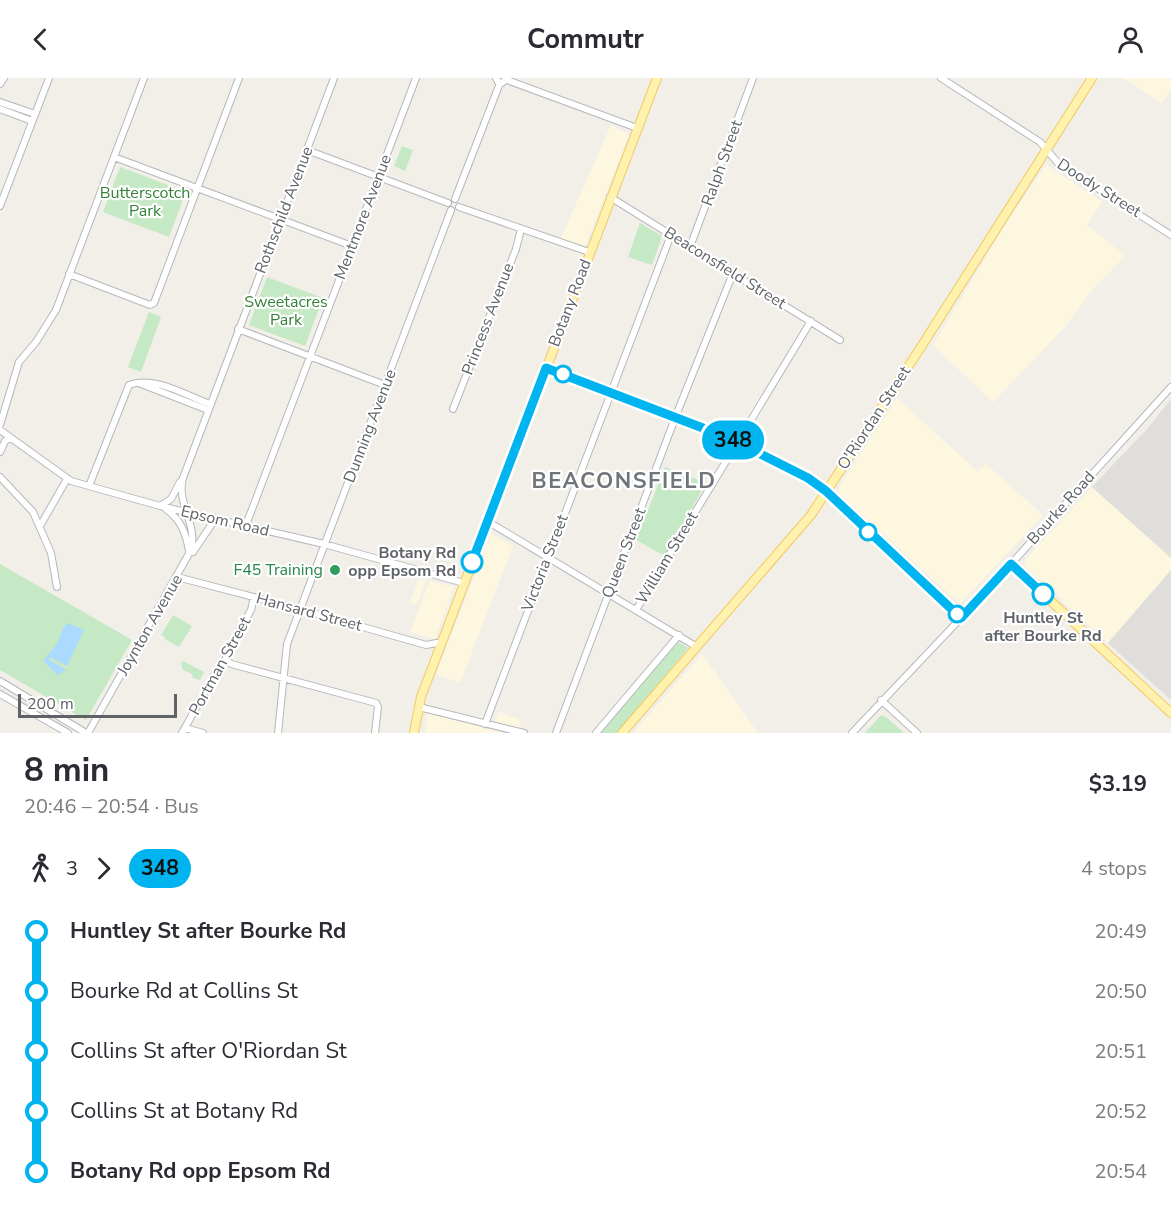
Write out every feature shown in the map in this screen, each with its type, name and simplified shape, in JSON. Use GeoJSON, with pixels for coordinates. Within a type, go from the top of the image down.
{"type":"FeatureCollection","features":[{"type":"Feature","properties":{"kind":"main road","name":"Botany Road"},"geometry":{"type":"LineString","coordinates":[[414,733],[418,707],[442,642],[657,78]]}},
{"type":"Feature","properties":{"kind":"main road","name":"O'Riordan Street"},"geometry":{"type":"LineString","coordinates":[[622,733],[808,519],[1092,78]]}},
{"type":"Feature","properties":{"kind":"main road"},"geometry":{"type":"LineString","coordinates":[[826,491],[961,618]]}},
{"type":"Feature","properties":{"kind":"main road"},"geometry":{"type":"LineString","coordinates":[[1011,564],[1171,712]]}},
{"type":"Feature","properties":{"kind":"main road","name":"Bourke Road"},"geometry":{"type":"LineString","coordinates":[[961,618],[1011,564]]}},
{"type":"Feature","properties":{"kind":"street"},"geometry":{"type":"LineString","coordinates":[[0,84],[4,78]]}},
{"type":"Feature","properties":{"kind":"street"},"geometry":{"type":"LineString","coordinates":[[0,203],[49,78]]}},
{"type":"Feature","properties":{"kind":"street"},"geometry":{"type":"LineString","coordinates":[[0,424],[19,362],[53,316],[144,78]]}},
{"type":"Feature","properties":{"kind":"street"},"geometry":{"type":"LineString","coordinates":[[69,274],[150,305],[154,303],[239,78]]}},
{"type":"Feature","properties":{"kind":"street","name":"Rothschild Avenue"},"geometry":{"type":"LineString","coordinates":[[187,512],[181,489],[184,474],[334,78]]}},
{"type":"Feature","properties":{"kind":"street","name":"Mentmore Avenue"},"geometry":{"type":"LineString","coordinates":[[246,525],[416,78]]}},
{"type":"Feature","properties":{"kind":"street","name":"Ralph Street"},"geometry":{"type":"LineString","coordinates":[[690,247],[753,78]]}},
{"type":"Feature","properties":{"kind":"street","name":"Doody Street"},"geometry":{"type":"LineString","coordinates":[[941,78],[1040,142],[1058,164],[1171,235]]}},
{"type":"Feature","properties":{"kind":"street"},"geometry":{"type":"LineString","coordinates":[[448,203],[455,199],[498,80],[504,83],[507,79],[637,128]]}},
{"type":"Feature","properties":{"kind":"street"},"geometry":{"type":"LineString","coordinates":[[0,102],[33,118]]}},
{"type":"Feature","properties":{"kind":"street"},"geometry":{"type":"LineString","coordinates":[[0,109],[33,118]]}},
{"type":"Feature","properties":{"kind":"street"},"geometry":{"type":"LineString","coordinates":[[307,150],[448,203]]}},
{"type":"Feature","properties":{"kind":"street"},"geometry":{"type":"LineString","coordinates":[[114,157],[352,246]]}},
{"type":"Feature","properties":{"kind":"street","name":"Beaconsfield Street"},"geometry":{"type":"LineString","coordinates":[[610,197],[840,340]]}},
{"type":"Feature","properties":{"kind":"street"},"geometry":{"type":"LineString","coordinates":[[455,199],[459,207]]}},
{"type":"Feature","properties":{"kind":"street"},"geometry":{"type":"LineString","coordinates":[[448,203],[448,208],[451,210],[459,207]]}},
{"type":"Feature","properties":{"kind":"street"},"geometry":{"type":"LineString","coordinates":[[459,207],[589,252]]}},
{"type":"Feature","properties":{"kind":"street","name":"Dunning Avenue"},"geometry":{"type":"LineString","coordinates":[[278,733],[282,677],[288,642],[451,210]]}},
{"type":"Feature","properties":{"kind":"street","name":"Princess Avenue"},"geometry":{"type":"LineString","coordinates":[[453,409],[516,249],[521,229]]}},
{"type":"Feature","properties":{"kind":"street","name":"Victoria Street"},"geometry":{"type":"LineString","coordinates":[[485,724],[671,235]]}},
{"type":"Feature","properties":{"kind":"street","name":"Queen Street"},"geometry":{"type":"LineString","coordinates":[[556,733],[733,273]]}},
{"type":"Feature","properties":{"kind":"street","name":"William Street"},"geometry":{"type":"LineString","coordinates":[[636,610],[811,321]]}},
{"type":"Feature","properties":{"kind":"street"},"geometry":{"type":"LineString","coordinates":[[238,329],[385,385]]}},
{"type":"Feature","properties":{"kind":"street"},"geometry":{"type":"LineString","coordinates":[[546,368],[708,429],[808,478],[826,491]]}},
{"type":"Feature","properties":{"kind":"street"},"geometry":{"type":"LineString","coordinates":[[136,383],[182,401],[209,407]]}},
{"type":"Feature","properties":{"kind":"street"},"geometry":{"type":"LineString","coordinates":[[89,486],[129,385],[153,383],[209,407]]}},
{"type":"Feature","properties":{"kind":"street","name":"Bourke Road"},"geometry":{"type":"LineString","coordinates":[[1011,564],[1171,387]]}},
{"type":"Feature","properties":{"kind":"street"},"geometry":{"type":"LineString","coordinates":[[174,391],[182,401]]}},
{"type":"Feature","properties":{"kind":"street","name":"Epsom Road"},"geometry":{"type":"LineString","coordinates":[[1,433],[67,479],[160,506],[324,544],[464,583]]}},
{"type":"Feature","properties":{"kind":"street"},"geometry":{"type":"LineString","coordinates":[[0,452],[3,443],[10,438]]}},
{"type":"Feature","properties":{"kind":"street"},"geometry":{"type":"LineString","coordinates":[[184,474],[171,499],[160,506],[180,523],[186,533],[190,554]]}},
{"type":"Feature","properties":{"kind":"street"},"geometry":{"type":"LineString","coordinates":[[0,477],[27,504],[40,526],[51,553],[57,587]]}},
{"type":"Feature","properties":{"kind":"street"},"geometry":{"type":"LineString","coordinates":[[40,526],[67,479]]}},
{"type":"Feature","properties":{"kind":"street","name":"Joynton Avenue"},"geometry":{"type":"LineString","coordinates":[[87,733],[190,554],[193,533],[187,512]]}},
{"type":"Feature","properties":{"kind":"street"},"geometry":{"type":"LineString","coordinates":[[186,562],[216,518]]}},
{"type":"Feature","properties":{"kind":"street"},"geometry":{"type":"LineString","coordinates":[[487,521],[697,647]]}},
{"type":"Feature","properties":{"kind":"street","name":"Hansard Street"},"geometry":{"type":"LineString","coordinates":[[177,577],[426,645],[442,642]]}},
{"type":"Feature","properties":{"kind":"street","name":"Portman Street"},"geometry":{"type":"LineString","coordinates":[[184,732],[220,665],[226,659],[254,597]]}},
{"type":"Feature","properties":{"kind":"street","name":"Bourke Road"},"geometry":{"type":"LineString","coordinates":[[852,733],[961,618]]}},
{"type":"Feature","properties":{"kind":"street"},"geometry":{"type":"LineString","coordinates":[[596,733],[679,635]]}},
{"type":"Feature","properties":{"kind":"street"},"geometry":{"type":"LineString","coordinates":[[226,659],[230,663],[374,702],[378,707],[375,733]]}},
{"type":"Feature","properties":{"kind":"street"},"geometry":{"type":"LineString","coordinates":[[0,681],[87,733]]}},
{"type":"Feature","properties":{"kind":"street"},"geometry":{"type":"LineString","coordinates":[[0,694],[68,733]]}},
{"type":"Feature","properties":{"kind":"street"},"geometry":{"type":"LineString","coordinates":[[881,700],[917,733]]}},
{"type":"Feature","properties":{"kind":"street"},"geometry":{"type":"LineString","coordinates":[[418,707],[524,733]]}},
{"type":"Feature","properties":{"kind":"street"},"geometry":{"type":"LineString","coordinates":[[184,732],[203,733]]}},
{"type":"Feature","properties":{"kind":"shaded area"},"geometry":{"type":"Polygon","coordinates":[[[1123,78],[1171,78],[1171,89],[1162,103],[1123,78]]]}},
{"type":"Feature","properties":{"kind":"shaded area"},"geometry":{"type":"Polygon","coordinates":[[[611,125],[629,135],[585,246],[561,238],[611,125]]]}},
{"type":"Feature","properties":{"kind":"shaded area"},"geometry":{"type":"Polygon","coordinates":[[[1046,165],[1102,202],[1087,225],[1125,256],[1091,291],[1065,327],[993,402],[933,345],[1011,216],[1046,165]]]}},
{"type":"Feature","properties":{"kind":"shaded area"},"geometry":{"type":"Polygon","coordinates":[[[897,398],[978,472],[986,464],[1043,515],[960,604],[839,493],[839,487],[897,398]]]}},
{"type":"Feature","properties":{"kind":"shaded area"},"geometry":{"type":"Polygon","coordinates":[[[1171,399],[1171,558],[1092,487],[1148,428],[1171,399]]]}},
{"type":"Feature","properties":{"kind":"shaded area"},"geometry":{"type":"Polygon","coordinates":[[[1092,487],[1171,558],[1171,570],[1108,643],[1025,566],[1025,560],[1092,487]]]}},
{"type":"Feature","properties":{"kind":"shaded area"},"geometry":{"type":"Polygon","coordinates":[[[491,534],[513,546],[460,683],[436,674],[491,534]]]}},
{"type":"Feature","properties":{"kind":"shaded area"},"geometry":{"type":"Polygon","coordinates":[[[1171,570],[1171,700],[1108,643],[1171,570]]]}},
{"type":"Feature","properties":{"kind":"shaded area"},"geometry":{"type":"Polygon","coordinates":[[[419,579],[426,580],[417,604],[410,602],[419,579]]]}},
{"type":"Feature","properties":{"kind":"shaded area"},"geometry":{"type":"Polygon","coordinates":[[[430,581],[454,587],[435,639],[410,632],[430,581]]]}},
{"type":"Feature","properties":{"kind":"shaded area"},"geometry":{"type":"Polygon","coordinates":[[[702,654],[758,733],[633,733],[702,654]]]}},
{"type":"Feature","properties":{"kind":"shaded area"},"geometry":{"type":"Polygon","coordinates":[[[499,712],[521,720],[518,727],[495,721],[499,712]]]}},
{"type":"Feature","properties":{"kind":"shaded area"},"geometry":{"type":"Polygon","coordinates":[[[427,713],[504,733],[425,733],[427,713]]]}},
{"type":"Feature","properties":{"kind":"green space"},"geometry":{"type":"Polygon","coordinates":[[[402,146],[413,150],[405,171],[394,166],[402,146]]]}},
{"type":"Feature","properties":{"kind":"green space","name":"Butterscotch Park"},"geometry":{"type":"Polygon","coordinates":[[[120,167],[186,192],[169,237],[103,212],[120,167]]]}},
{"type":"Feature","properties":{"kind":"green space"},"geometry":{"type":"Polygon","coordinates":[[[640,223],[662,236],[652,265],[628,257],[640,223]]]}},
{"type":"Feature","properties":{"kind":"green space","name":"Sweetacres Park"},"geometry":{"type":"Polygon","coordinates":[[[267,277],[323,298],[305,346],[249,325],[267,277]]]}},
{"type":"Feature","properties":{"kind":"green space"},"geometry":{"type":"Polygon","coordinates":[[[149,312],[161,317],[141,372],[128,367],[149,312]]]}},
{"type":"Feature","properties":{"kind":"green space"},"geometry":{"type":"Polygon","coordinates":[[[665,467],[706,483],[665,556],[636,540],[665,467]]]}},
{"type":"Feature","properties":{"kind":"green space"},"geometry":{"type":"Polygon","coordinates":[[[0,564],[132,640],[86,720],[0,670],[0,564]]]}},
{"type":"Feature","properties":{"kind":"green space"},"geometry":{"type":"Polygon","coordinates":[[[173,615],[192,626],[179,647],[161,635],[173,615]]]}},
{"type":"Feature","properties":{"kind":"green space"},"geometry":{"type":"Polygon","coordinates":[[[677,641],[688,648],[617,733],[601,733],[677,641]]]}},
{"type":"Feature","properties":{"kind":"green space"},"geometry":{"type":"Polygon","coordinates":[[[183,661],[204,672],[200,680],[193,678],[192,674],[183,670],[181,664],[183,661]]]}},
{"type":"Feature","properties":{"kind":"green space"},"geometry":{"type":"Polygon","coordinates":[[[881,715],[886,717],[904,733],[865,733],[881,715]]]}},
{"type":"Feature","properties":{"kind":"water"},"geometry":{"type":"Polygon","coordinates":[[[68,623],[84,630],[67,666],[51,657],[49,660],[66,670],[58,675],[44,660],[57,644],[63,628],[68,623]]]}},
{"type":"Feature","properties":{"kind":"bus line","name":"348"},"geometry":{"type":"LineString","coordinates":[[472,562],[546,368],[708,429],[808,478],[826,491],[903,566],[961,618],[1011,564],[1043,594]]}},
{"type":"Feature","properties":{"kind":"place","name":"Botany Rd opp Epsom Rd"},"geometry":{"type":"Point","coordinates":[472,562]}},
{"type":"Feature","properties":{"kind":"place","name":"F45 Training"},"geometry":{"type":"Point","coordinates":[335,570]}},
{"type":"Feature","properties":{"kind":"place","name":"Huntley St after Bourke Rd"},"geometry":{"type":"Point","coordinates":[1043,594]}},
{"type":"Feature","properties":{"kind":"district","name":"BEACONSFIELD"},"geometry":{"type":"Point","coordinates":[624,481]}}]}
